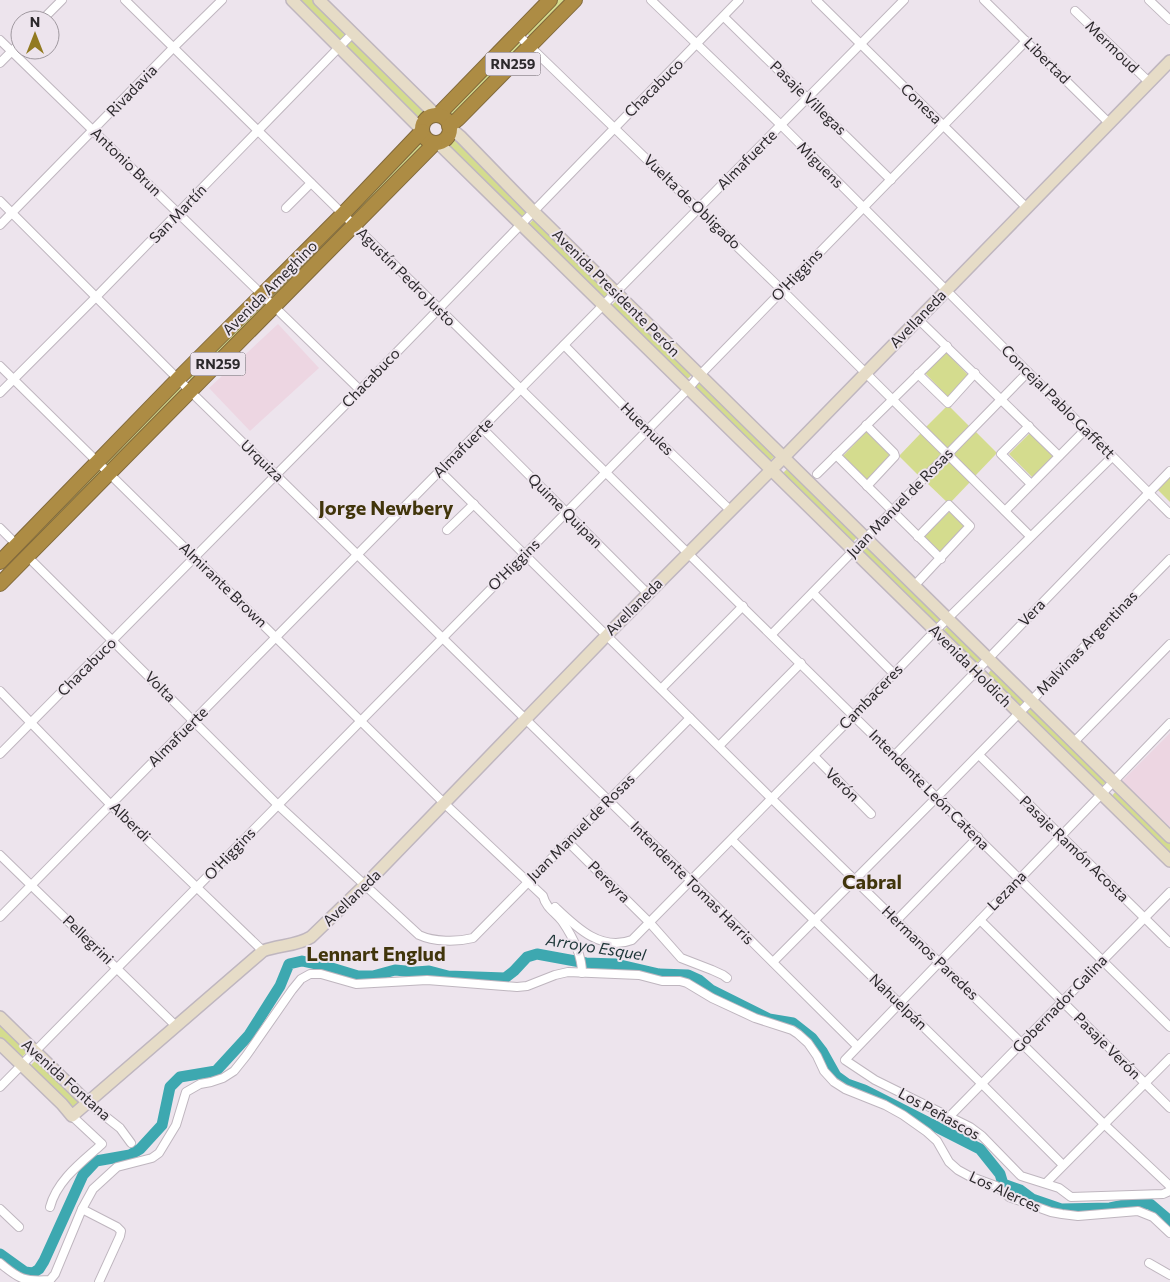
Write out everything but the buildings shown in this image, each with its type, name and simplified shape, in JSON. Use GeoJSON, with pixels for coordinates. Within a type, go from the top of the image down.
{"type":"FeatureCollection","features":[{"type":"Feature","properties":{"kind":"highway","name":"RN259"},"geometry":{"type":"LineString","coordinates":[[422,130],[425,120],[437,115],[550,0]]}},
{"type":"Feature","properties":{"kind":"highway","name":"RN259"},"geometry":{"type":"LineString","coordinates":[[436,142],[444,140],[449,126],[575,0]]}},
{"type":"Feature","properties":{"kind":"highway"},"geometry":{"type":"LineString","coordinates":[[437,115],[445,119],[449,126]]}},
{"type":"Feature","properties":{"kind":"highway"},"geometry":{"type":"LineString","coordinates":[[422,130],[427,140],[436,142]]}},
{"type":"Feature","properties":{"kind":"highway","name":"Avenida Ameghino"},"geometry":{"type":"LineString","coordinates":[[0,562],[422,130]]}},
{"type":"Feature","properties":{"kind":"highway","name":"Avenida Ameghino"},"geometry":{"type":"LineString","coordinates":[[0,584],[436,142]]}},
{"type":"Feature","properties":{"kind":"street"},"geometry":{"type":"LineString","coordinates":[[52,10],[62,0]]}},
{"type":"Feature","properties":{"kind":"street","name":"Agustín Pedro Justo"},"geometry":{"type":"LineString","coordinates":[[126,0],[520,390],[688,553]]}},
{"type":"Feature","properties":{"kind":"street","name":"Rivadavia"},"geometry":{"type":"LineString","coordinates":[[0,225],[222,0]]}},
{"type":"Feature","properties":{"kind":"street"},"geometry":{"type":"LineString","coordinates":[[292,0],[422,130]]}},
{"type":"Feature","properties":{"kind":"street"},"geometry":{"type":"LineString","coordinates":[[319,0],[437,115]]}},
{"type":"Feature","properties":{"kind":"street","name":"Miguens"},"geometry":{"type":"LineString","coordinates":[[650,0],[780,125],[946,290]]}},
{"type":"Feature","properties":{"kind":"street","name":"Conesa"},"geometry":{"type":"LineString","coordinates":[[816,0],[1027,208]]}},
{"type":"Feature","properties":{"kind":"street","name":"Almafuerte"},"geometry":{"type":"LineString","coordinates":[[0,917],[904,0]]}},
{"type":"Feature","properties":{"kind":"street","name":"Libertad"},"geometry":{"type":"LineString","coordinates":[[984,0],[1109,123]]}},
{"type":"Feature","properties":{"kind":"street"},"geometry":{"type":"LineString","coordinates":[[1149,0],[1170,20]]}},
{"type":"Feature","properties":{"kind":"street","name":"Chacabuco"},"geometry":{"type":"LineString","coordinates":[[0,754],[534,212],[724,17],[736,1]]}},
{"type":"Feature","properties":{"kind":"street","name":"Mermoud"},"geometry":{"type":"LineString","coordinates":[[1075,11],[1149,82]]}},
{"type":"Feature","properties":{"kind":"street","name":"Pasaje Villegas"},"geometry":{"type":"LineString","coordinates":[[724,17],[891,180]]}},
{"type":"Feature","properties":{"kind":"street","name":"San Martín"},"geometry":{"type":"LineString","coordinates":[[0,393],[353,33]]}},
{"type":"Feature","properties":{"kind":"street","name":"Vuelta de Obligado"},"geometry":{"type":"LineString","coordinates":[[517,34],[782,290],[1030,536]]}},
{"type":"Feature","properties":{"kind":"street","name":"Antonio Brun"},"geometry":{"type":"LineString","coordinates":[[0,40],[10,49]]}},
{"type":"Feature","properties":{"kind":"street","name":"O'Higgins"},"geometry":{"type":"LineString","coordinates":[[0,1087],[33,1051],[117,969],[524,554],[688,390],[699,376],[782,290],[1026,41]]}},
{"type":"Feature","properties":{"kind":"street"},"geometry":{"type":"LineString","coordinates":[[0,63],[10,53]]}},
{"type":"Feature","properties":{"kind":"street","name":"Antonio Brun"},"geometry":{"type":"LineString","coordinates":[[21,60],[360,390]]}},
{"type":"Feature","properties":{"kind":"street","name":"Avellaneda"},"geometry":{"type":"LineString","coordinates":[[72,1116],[262,952],[271,948],[304,942],[312,937],[445,804],[606,636],[784,458],[865,372],[1170,61]]}},
{"type":"Feature","properties":{"kind":"street","name":"Avenida Presidente Perón"},"geometry":{"type":"LineString","coordinates":[[449,126],[699,376],[784,458]]}},
{"type":"Feature","properties":{"kind":"street","name":"Avenida Presidente Perón"},"geometry":{"type":"LineString","coordinates":[[436,142],[771,470]]}},
{"type":"Feature","properties":{"kind":"street"},"geometry":{"type":"LineString","coordinates":[[286,208],[310,182]]}},
{"type":"Feature","properties":{"kind":"street","name":"Urquiza"},"geometry":{"type":"LineString","coordinates":[[0,201],[190,391],[526,720]]}},
{"type":"Feature","properties":{"kind":"street","name":"Concejal Pablo Gaffett"},"geometry":{"type":"LineString","coordinates":[[946,290],[1170,514]]}},
{"type":"Feature","properties":{"kind":"street"},"geometry":{"type":"LineString","coordinates":[[918,318],[1059,456]]}},
{"type":"Feature","properties":{"kind":"street","name":"Huemules"},"geometry":{"type":"LineString","coordinates":[[564,345],[647,430],[731,511]]}},
{"type":"Feature","properties":{"kind":"street"},"geometry":{"type":"LineString","coordinates":[[817,474],[946,346]]}},
{"type":"Feature","properties":{"kind":"street","name":"Almirante Brown"},"geometry":{"type":"LineString","coordinates":[[0,366],[362,720],[445,804],[543,896]]}},
{"type":"Feature","properties":{"kind":"street","name":"Juan Manuel de Rosas"},"geometry":{"type":"LineString","coordinates":[[772,634],[1028,372]]}},
{"type":"Feature","properties":{"kind":"street"},"geometry":{"type":"LineString","coordinates":[[918,374],[948,403],[975,373]]}},
{"type":"Feature","properties":{"kind":"street"},"geometry":{"type":"LineString","coordinates":[[866,425],[895,456],[867,486]]}},
{"type":"Feature","properties":{"kind":"street"},"geometry":{"type":"LineString","coordinates":[[1029,426],[1001,454],[1031,484]]}},
{"type":"Feature","properties":{"kind":"street","name":"Quime Quipan"},"geometry":{"type":"LineString","coordinates":[[482,428],[648,594]]}},
{"type":"Feature","properties":{"kind":"street"},"geometry":{"type":"LineString","coordinates":[[1005,510],[1085,430]]}},
{"type":"Feature","properties":{"kind":"street"},"geometry":{"type":"LineString","coordinates":[[836,455],[940,559]]}},
{"type":"Feature","properties":{"kind":"street","name":"Cambaceres"},"geometry":{"type":"LineString","coordinates":[[543,896],[574,925],[602,942],[624,944],[632,940],[732,840],[934,631],[1112,456]]}},
{"type":"Feature","properties":{"kind":"street","name":"Avenida Holdich"},"geometry":{"type":"LineString","coordinates":[[784,458],[1170,837]]}},
{"type":"Feature","properties":{"kind":"street"},"geometry":{"type":"LineString","coordinates":[[440,470],[606,636]]}},
{"type":"Feature","properties":{"kind":"street","name":"Avenida Holdich"},"geometry":{"type":"LineString","coordinates":[[771,470],[1170,861]]}},
{"type":"Feature","properties":{"kind":"street","name":"Vera"},"geometry":{"type":"LineString","coordinates":[[895,755],[1170,471]]}},
{"type":"Feature","properties":{"kind":"street"},"geometry":{"type":"LineString","coordinates":[[447,530],[474,504]]}},
{"type":"Feature","properties":{"kind":"street"},"geometry":{"type":"LineString","coordinates":[[915,585],[970,526],[949,505],[918,537]]}},
{"type":"Feature","properties":{"kind":"street","name":"Volta"},"geometry":{"type":"LineString","coordinates":[[0,528],[278,805],[419,935]]}},
{"type":"Feature","properties":{"kind":"street","name":"Intendente León Catena"},"geometry":{"type":"LineString","coordinates":[[688,553],[1170,1026]]}},
{"type":"Feature","properties":{"kind":"street","name":"Malvinas Argentinas"},"geometry":{"type":"LineString","coordinates":[[773,962],[1170,559]]}},
{"type":"Feature","properties":{"kind":"street"},"geometry":{"type":"LineString","coordinates":[[813,594],[894,674]]}},
{"type":"Feature","properties":{"kind":"street"},"geometry":{"type":"LineString","coordinates":[[661,689],[743,606]]}},
{"type":"Feature","properties":{"kind":"street","name":"Hermanos Paredes"},"geometry":{"type":"LineString","coordinates":[[606,636],[1104,1124],[1170,1186]]}},
{"type":"Feature","properties":{"kind":"street"},"geometry":{"type":"LineString","coordinates":[[1073,743],[1170,644]]}},
{"type":"Feature","properties":{"kind":"street"},"geometry":{"type":"LineString","coordinates":[[719,746],[801,663]]}},
{"type":"Feature","properties":{"kind":"street","name":"Alberdi"},"geometry":{"type":"LineString","coordinates":[[0,691],[111,804],[262,952]]}},
{"type":"Feature","properties":{"kind":"street","name":"Juan Manuel de Rosas"},"geometry":{"type":"LineString","coordinates":[[419,935],[426,938],[462,941],[473,938],[690,718]]}},
{"type":"Feature","properties":{"kind":"street","name":"Intendente Tomas Harris"},"geometry":{"type":"LineString","coordinates":[[526,720],[857,1046]]}},
{"type":"Feature","properties":{"kind":"street","name":"Lezana"},"geometry":{"type":"LineString","coordinates":[[845,1060],[1170,723]]}},
{"type":"Feature","properties":{"kind":"street","name":"Pasaje Ramón Acosta"},"geometry":{"type":"LineString","coordinates":[[979,755],[1170,943]]}},
{"type":"Feature","properties":{"kind":"street","name":"Verón"},"geometry":{"type":"LineString","coordinates":[[814,756],[871,814]]}},
{"type":"Feature","properties":{"kind":"street"},"geometry":{"type":"LineString","coordinates":[[897,920],[978,837]]}},
{"type":"Feature","properties":{"kind":"street","name":"Nahuelpán"},"geometry":{"type":"LineString","coordinates":[[732,840],[1063,1165]]}},
{"type":"Feature","properties":{"kind":"street","name":"Pereyra"},"geometry":{"type":"LineString","coordinates":[[568,842],[650,923]]}},
{"type":"Feature","properties":{"kind":"street","name":"Pellegrini"},"geometry":{"type":"LineString","coordinates":[[0,855],[176,1026]]}},
{"type":"Feature","properties":{"kind":"street","name":"Gobernador Galina"},"geometry":{"type":"LineString","coordinates":[[950,1116],[1170,892]]}},
{"type":"Feature","properties":{"kind":"street"},"geometry":{"type":"LineString","coordinates":[[543,896],[545,904],[561,920],[579,954],[583,965],[582,973]]}},
{"type":"Feature","properties":{"kind":"street","name":"Pasaje Verón"},"geometry":{"type":"LineString","coordinates":[[980,920],[1170,1108]]}},
{"type":"Feature","properties":{"kind":"street"},"geometry":{"type":"LineString","coordinates":[[650,923],[681,958],[727,978]]}},
{"type":"Feature","properties":{"kind":"street","name":"Los Alerces"},"geometry":{"type":"LineString","coordinates":[[82,1209],[94,1189],[117,1167],[152,1158],[158,1153],[176,1125],[186,1092],[200,1084],[223,1078],[234,1071],[292,990],[301,979],[310,974],[320,974],[356,984],[427,980],[517,987],[527,986],[563,973],[582,973],[639,975],[662,981],[680,981],[695,987],[712,998],[755,1018],[792,1030],[808,1043],[824,1071],[834,1082],[845,1089],[893,1109],[927,1132],[937,1142],[949,1162],[958,1170],[996,1186],[1009,1197],[1051,1212],[1078,1216],[1138,1210],[1153,1217],[1170,1233]]}},
{"type":"Feature","properties":{"kind":"street","name":"Avenida Fontana"},"geometry":{"type":"LineString","coordinates":[[0,1017],[87,1102],[120,1128],[131,1143]]}},
{"type":"Feature","properties":{"kind":"street","name":"Avenida Fontana"},"geometry":{"type":"LineString","coordinates":[[0,1044],[102,1144],[62,1182],[52,1197],[50,1206]]}},
{"type":"Feature","properties":{"kind":"street"},"geometry":{"type":"LineString","coordinates":[[1046,1184],[1170,1058]]}},
{"type":"Feature","properties":{"kind":"street","name":"Los Peñascos"},"geometry":{"type":"LineString","coordinates":[[845,1060],[875,1080],[950,1116],[982,1136],[1022,1176],[1060,1188],[1072,1197],[1163,1194],[1170,1191]]}},
{"type":"Feature","properties":{"kind":"street"},"geometry":{"type":"LineString","coordinates":[[0,1208],[19,1227]]}},
{"type":"Feature","properties":{"kind":"street"},"geometry":{"type":"LineString","coordinates":[[0,1262],[22,1280],[32,1282],[50,1280],[55,1274],[82,1209],[117,1227],[121,1231],[99,1282]]}},
{"type":"Feature","properties":{"kind":"street"},"geometry":{"type":"LineString","coordinates":[[1149,1263],[1170,1275]]}},
{"type":"Feature","properties":{"kind":"shaded area"},"geometry":{"type":"Polygon","coordinates":[[[278,324],[319,368],[250,431],[209,388],[278,324]]]}},
{"type":"Feature","properties":{"kind":"shaded area"},"geometry":{"type":"Polygon","coordinates":[[[1170,733],[1170,827],[1122,781],[1170,733]]]}},
{"type":"Feature","properties":{"kind":"green space"},"geometry":{"type":"Polygon","coordinates":[[[298,0],[313,0],[348,33],[340,41],[298,0]]]}},
{"type":"Feature","properties":{"kind":"green space"},"geometry":{"type":"Polygon","coordinates":[[[557,0],[568,0],[532,38],[526,33],[557,0]]]}},
{"type":"Feature","properties":{"kind":"green space"},"geometry":{"type":"Polygon","coordinates":[[[352,39],[428,113],[421,121],[344,47],[352,39]]]}},
{"type":"Feature","properties":{"kind":"green space"},"geometry":{"type":"Polygon","coordinates":[[[518,39],[524,44],[451,121],[445,115],[518,39]]]}},
{"type":"Feature","properties":{"kind":"green space"},"geometry":{"type":"Polygon","coordinates":[[[453,137],[529,211],[521,219],[445,145],[453,137]]]}},
{"type":"Feature","properties":{"kind":"green space"},"geometry":{"type":"Polygon","coordinates":[[[422,139],[428,144],[355,221],[349,215],[422,139]]]}},
{"type":"Feature","properties":{"kind":"green space"},"geometry":{"type":"Polygon","coordinates":[[[535,218],[611,292],[603,300],[527,226],[535,218]]]}},
{"type":"Feature","properties":{"kind":"green space"},"geometry":{"type":"Polygon","coordinates":[[[342,219],[348,225],[275,302],[269,296],[342,219]]]}},
{"type":"Feature","properties":{"kind":"green space"},"geometry":{"type":"Polygon","coordinates":[[[261,300],[266,306],[193,382],[187,377],[261,300]]]}},
{"type":"Feature","properties":{"kind":"green space"},"geometry":{"type":"Polygon","coordinates":[[[617,300],[693,374],[685,381],[609,308],[617,300]]]}},
{"type":"Feature","properties":{"kind":"green space"},"geometry":{"type":"Polygon","coordinates":[[[946,352],[969,376],[948,397],[925,373],[946,352]]]}},
{"type":"Feature","properties":{"kind":"green space"},"geometry":{"type":"Polygon","coordinates":[[[700,381],[777,454],[769,462],[693,388],[700,381]]]}},
{"type":"Feature","properties":{"kind":"green space"},"geometry":{"type":"Polygon","coordinates":[[[177,386],[182,391],[109,468],[103,462],[177,386]]]}},
{"type":"Feature","properties":{"kind":"green space"},"geometry":{"type":"Polygon","coordinates":[[[948,405],[969,426],[947,449],[925,428],[948,405]]]}},
{"type":"Feature","properties":{"kind":"green space"},"geometry":{"type":"Polygon","coordinates":[[[867,431],[892,456],[867,481],[842,457],[867,431]]]}},
{"type":"Feature","properties":{"kind":"green space"},"geometry":{"type":"Polygon","coordinates":[[[976,432],[997,453],[975,476],[953,454],[976,432]]]}},
{"type":"Feature","properties":{"kind":"green space"},"geometry":{"type":"Polygon","coordinates":[[[921,433],[943,454],[920,477],[899,456],[921,433]]]}},
{"type":"Feature","properties":{"kind":"green space"},"geometry":{"type":"Polygon","coordinates":[[[1030,433],[1054,457],[1033,478],[1009,454],[1030,433]]]}},
{"type":"Feature","properties":{"kind":"green space"},"geometry":{"type":"Polygon","coordinates":[[[949,460],[971,481],[949,504],[927,483],[949,460]]]}},
{"type":"Feature","properties":{"kind":"green space"},"geometry":{"type":"Polygon","coordinates":[[[98,467],[104,472],[30,548],[24,543],[98,467]]]}},
{"type":"Feature","properties":{"kind":"green space"},"geometry":{"type":"Polygon","coordinates":[[[789,467],[858,536],[852,543],[782,474],[789,467]]]}},
{"type":"Feature","properties":{"kind":"green space"},"geometry":{"type":"Polygon","coordinates":[[[1170,474],[1170,502],[1156,488],[1170,474]]]}},
{"type":"Feature","properties":{"kind":"green space"},"geometry":{"type":"Polygon","coordinates":[[[950,511],[967,527],[940,554],[923,538],[950,511]]]}},
{"type":"Feature","properties":{"kind":"green space"},"geometry":{"type":"Polygon","coordinates":[[[866,545],[943,619],[935,627],[859,553],[866,545]]]}},
{"type":"Feature","properties":{"kind":"green space"},"geometry":{"type":"Polygon","coordinates":[[[949,625],[982,658],[974,666],[941,633],[949,625]]]}},
{"type":"Feature","properties":{"kind":"green space"},"geometry":{"type":"Polygon","coordinates":[[[992,669],[1026,702],[1018,710],[985,677],[992,669]]]}},
{"type":"Feature","properties":{"kind":"green space"},"geometry":{"type":"Polygon","coordinates":[[[1032,707],[1107,781],[1100,789],[1024,715],[1032,707]]]}},
{"type":"Feature","properties":{"kind":"green space"},"geometry":{"type":"Polygon","coordinates":[[[1117,790],[1170,841],[1170,857],[1110,798],[1117,790]]]}},
{"type":"Feature","properties":{"kind":"green space"},"geometry":{"type":"Polygon","coordinates":[[[0,1024],[28,1051],[20,1059],[0,1039],[0,1024]]]}},
{"type":"Feature","properties":{"kind":"green space"},"geometry":{"type":"Polygon","coordinates":[[[37,1059],[81,1102],[73,1110],[29,1067],[37,1059]]]}},
{"type":"Feature","properties":{"kind":"waterway","name":"Arroyo Esquel"},"geometry":{"type":"LineString","coordinates":[[0,1254],[25,1272],[33,1273],[39,1269],[83,1175],[96,1161],[130,1155],[140,1149],[162,1125],[170,1087],[180,1077],[216,1071],[249,1035],[280,986],[289,964],[302,961],[358,976],[373,976],[395,970],[429,971],[448,976],[505,978],[527,957],[537,954],[586,963],[616,964],[659,974],[688,975],[699,980],[711,990],[769,1019],[793,1023],[812,1038],[822,1051],[836,1076],[847,1084],[864,1090],[980,1149],[1000,1174],[1003,1184],[1020,1190],[1032,1199],[1061,1209],[1110,1208],[1134,1203],[1150,1204],[1170,1221]]}},
{"type":"Feature","properties":{"kind":"district","name":"Jorge Newbery"},"geometry":{"type":"Point","coordinates":[386,508]}},
{"type":"Feature","properties":{"kind":"district","name":"Cabral"},"geometry":{"type":"Point","coordinates":[872,882]}},
{"type":"Feature","properties":{"kind":"district","name":"Lennart Englud"},"geometry":{"type":"Point","coordinates":[376,954]}}]}
